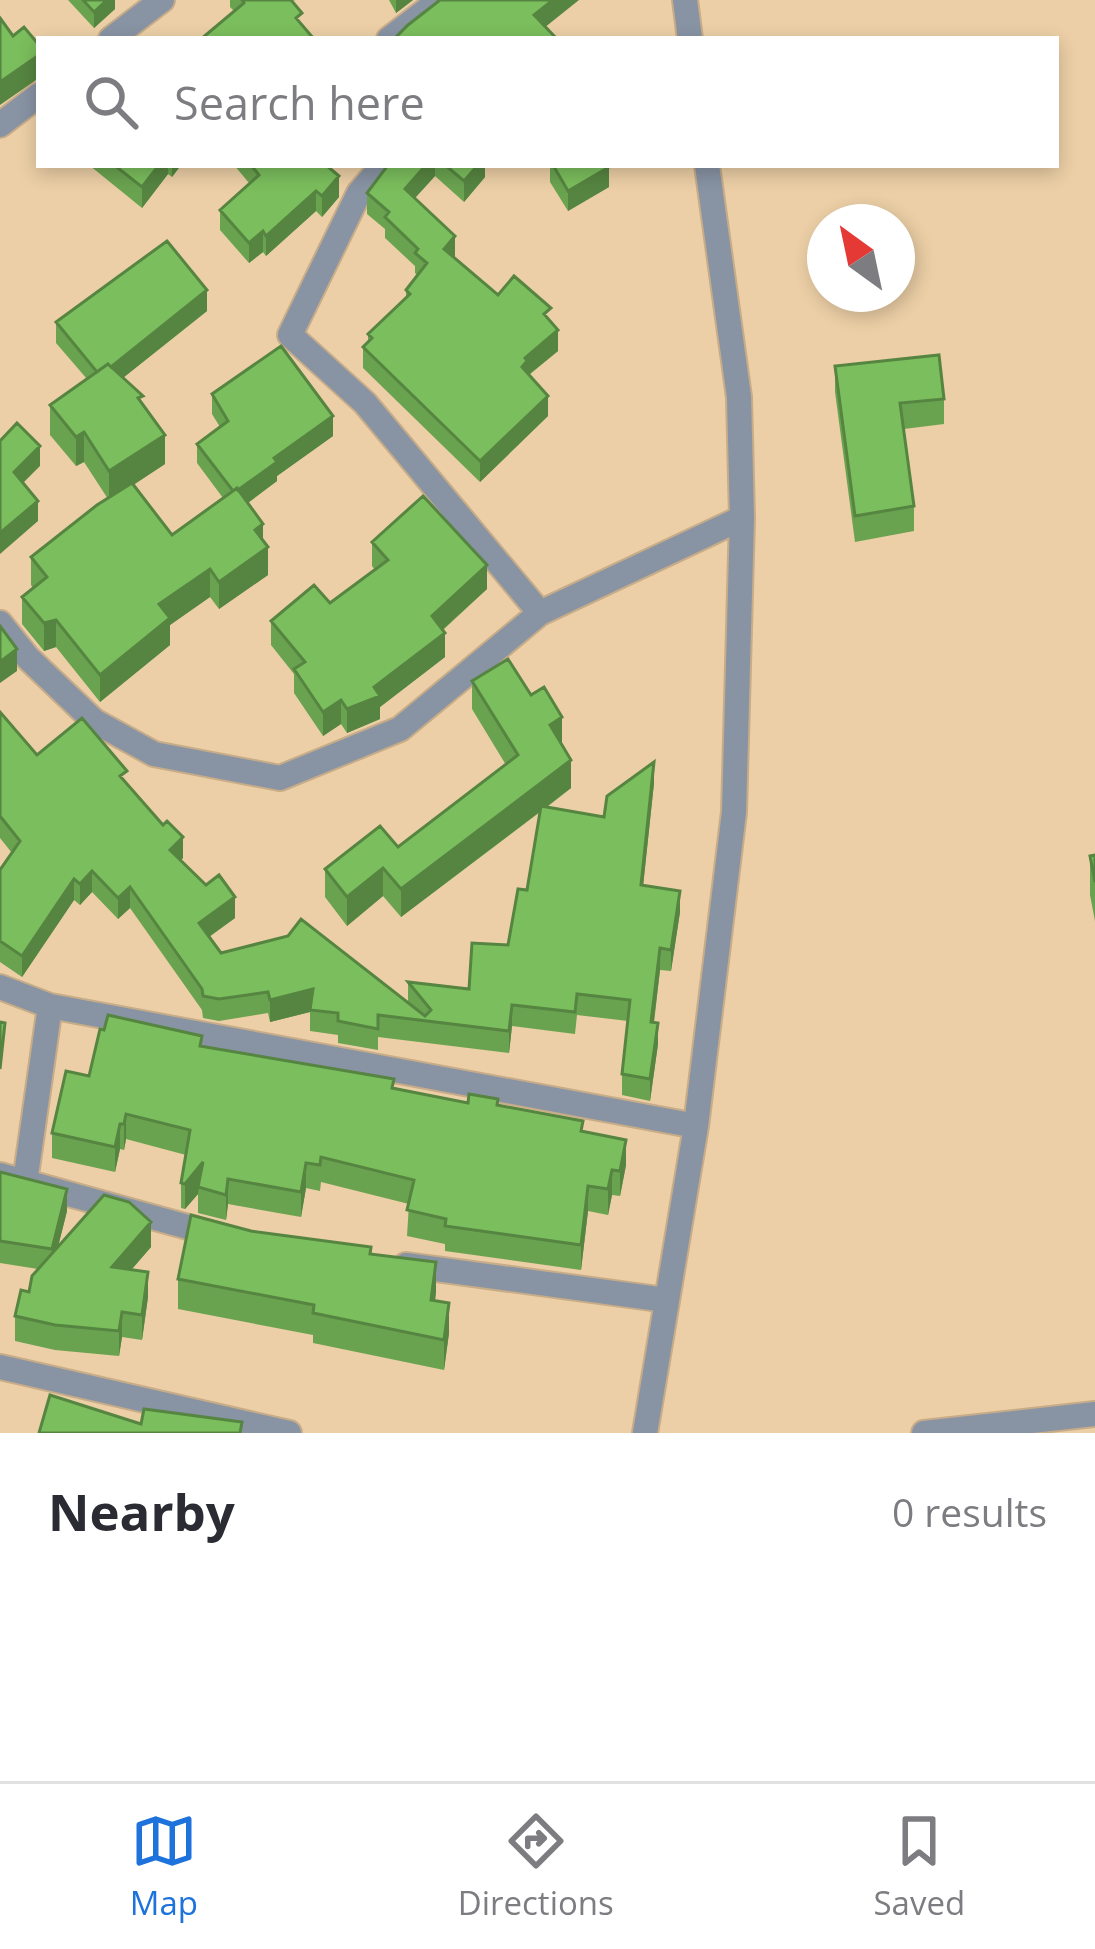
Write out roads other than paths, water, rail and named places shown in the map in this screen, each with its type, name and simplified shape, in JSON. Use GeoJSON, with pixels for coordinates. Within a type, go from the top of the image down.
{"type":"FeatureCollection","features":[{"type":"Feature","properties":{"kind":"street"},"geometry":{"type":"LineString","coordinates":[[115,36],[162,0]]}},
{"type":"Feature","properties":{"kind":"street"},"geometry":{"type":"LineString","coordinates":[[393,36],[440,0]]}},
{"type":"Feature","properties":{"kind":"street"},"geometry":{"type":"LineString","coordinates":[[685,0],[690,36]]}},
{"type":"Feature","properties":{"kind":"street"},"geometry":{"type":"LineString","coordinates":[[0,125],[36,97]]}},
{"type":"Feature","properties":{"kind":"street"},"geometry":{"type":"LineString","coordinates":[[380,168],[359,193],[290,334],[365,403],[540,613]]}},
{"type":"Feature","properties":{"kind":"street"},"geometry":{"type":"LineString","coordinates":[[644,1433],[697,1126],[734,812],[742,518],[739,398],[707,168]]}},
{"type":"Feature","properties":{"kind":"street"},"geometry":{"type":"LineString","coordinates":[[0,623],[28,658],[94,721],[154,754],[280,778],[400,729],[540,613],[742,518]]}},
{"type":"Feature","properties":{"kind":"street"},"geometry":{"type":"LineString","coordinates":[[0,987],[50,1006],[697,1126]]}},
{"type":"Feature","properties":{"kind":"street"},"geometry":{"type":"LineString","coordinates":[[50,1006],[12,1178],[253,1245]]}},
{"type":"Feature","properties":{"kind":"street"},"geometry":{"type":"LineString","coordinates":[[391,1263],[666,1300]]}},
{"type":"Feature","properties":{"kind":"street"},"geometry":{"type":"LineString","coordinates":[[0,1367],[289,1433]]}},
{"type":"Feature","properties":{"kind":"street"},"geometry":{"type":"LineString","coordinates":[[924,1433],[1095,1414]]}}]}
